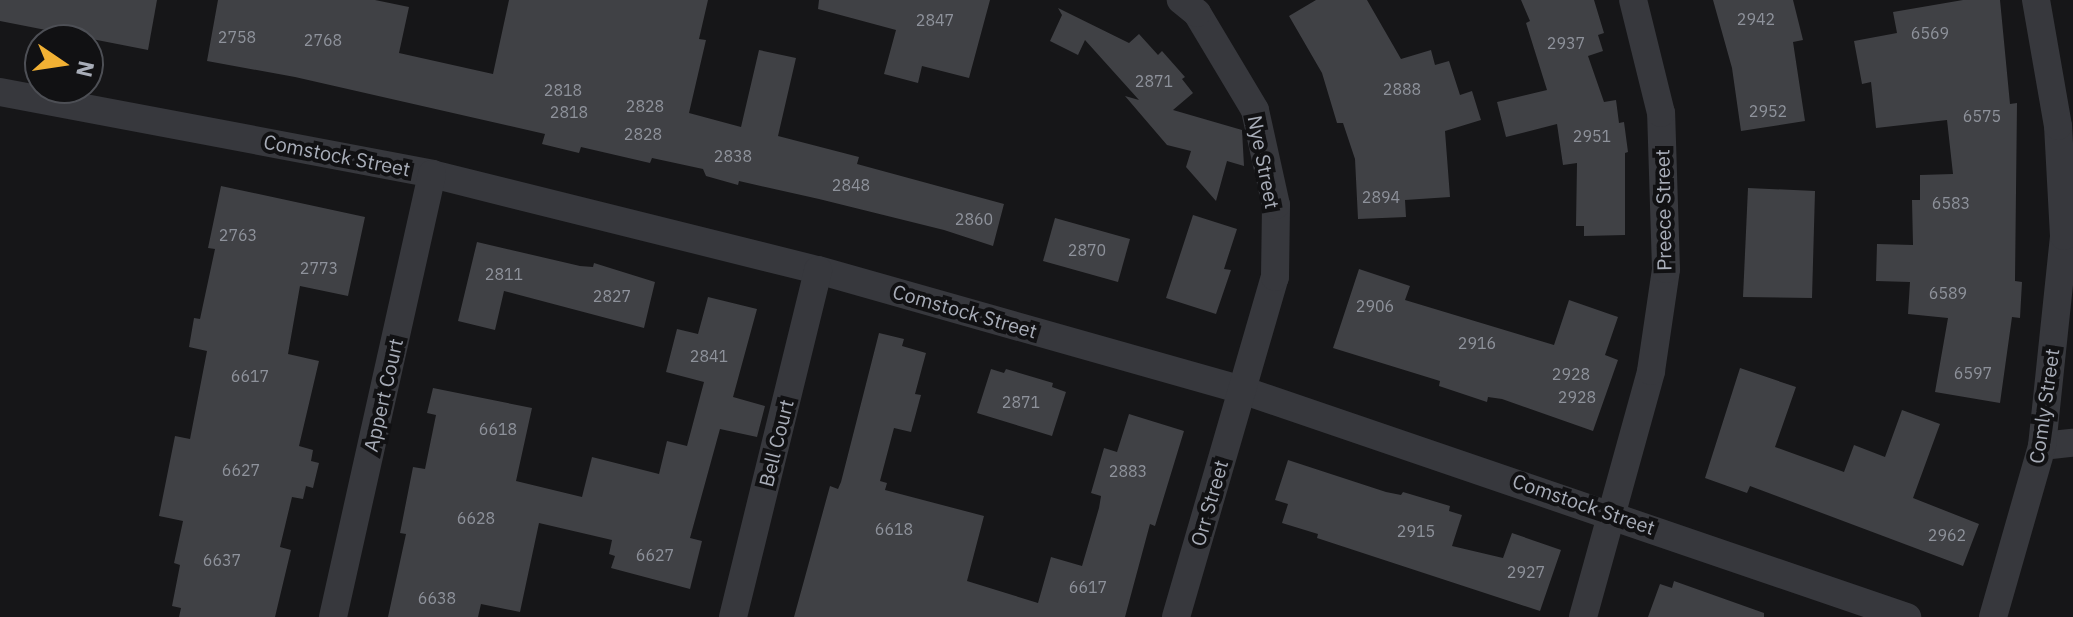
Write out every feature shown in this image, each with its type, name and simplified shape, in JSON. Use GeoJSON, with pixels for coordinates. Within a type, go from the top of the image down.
{"type":"FeatureCollection","features":[{"type":"Feature","properties":{"kind":"street","name":"Nye Street"},"geometry":{"type":"LineString","coordinates":[[1181,0],[1197,13],[1255,110],[1276,205],[1275,277],[1242,390]]}},
{"type":"Feature","properties":{"kind":"street","name":"Preece Street"},"geometry":{"type":"LineString","coordinates":[[1583,617],[1651,371],[1666,269],[1661,113],[1633,0]]}},
{"type":"Feature","properties":{"kind":"street","name":"Comly Street"},"geometry":{"type":"LineString","coordinates":[[1993,617],[2042,446],[2064,236],[2058,126],[2036,0]]}},
{"type":"Feature","properties":{"kind":"street","name":"Comstock Street"},"geometry":{"type":"LineString","coordinates":[[0,92],[432,174],[818,270],[1242,390],[1611,513],[1907,617]]}},
{"type":"Feature","properties":{"kind":"street","name":"Appert Court"},"geometry":{"type":"LineString","coordinates":[[333,617],[432,174]]}},
{"type":"Feature","properties":{"kind":"street","name":"Bell Court"},"geometry":{"type":"LineString","coordinates":[[733,617],[818,270]]}},
{"type":"Feature","properties":{"kind":"street","name":"Orr Street"},"geometry":{"type":"LineString","coordinates":[[1176,617],[1242,390]]}},
{"type":"Feature","properties":{"kind":"street"},"geometry":{"type":"LineString","coordinates":[[2042,446],[2073,443]]}},
{"type":"Feature","properties":{"kind":"building"},"geometry":{"type":"Polygon","coordinates":[[[0,0],[157,0],[148,50],[104,41],[104,24],[24,26],[0,21],[0,0]]]}},
{"type":"Feature","properties":{"kind":"building"},"geometry":{"type":"Polygon","coordinates":[[[218,0],[375,0],[409,7],[399,53],[493,74],[509,0],[708,0],[699,39],[706,40],[689,113],[741,127],[759,50],[796,58],[778,136],[859,157],[857,164],[1004,204],[993,246],[944,230],[819,199],[739,181],[738,185],[706,176],[703,169],[652,158],[650,163],[581,147],[579,153],[542,144],[545,134],[295,77],[207,61],[218,0]]]}},
{"type":"Feature","properties":{"kind":"building"},"geometry":{"type":"Polygon","coordinates":[[[819,0],[990,0],[969,78],[922,66],[918,83],[884,74],[896,30],[818,9],[819,0]]]}},
{"type":"Feature","properties":{"kind":"building"},"geometry":{"type":"Polygon","coordinates":[[[1316,0],[1367,0],[1401,59],[1431,50],[1435,65],[1449,61],[1460,95],[1472,91],[1481,120],[1445,131],[1450,197],[1405,200],[1406,217],[1358,219],[1355,159],[1343,123],[1337,123],[1322,73],[1289,16],[1316,0]]]}},
{"type":"Feature","properties":{"kind":"building"},"geometry":{"type":"Polygon","coordinates":[[[1521,0],[1594,0],[1604,33],[1598,35],[1603,51],[1588,56],[1604,102],[1616,100],[1619,123],[1624,122],[1628,152],[1625,153],[1625,235],[1584,236],[1584,226],[1576,226],[1577,163],[1563,165],[1557,124],[1506,137],[1497,102],[1547,90],[1526,23],[1530,21],[1521,0]]]}},
{"type":"Feature","properties":{"kind":"building"},"geometry":{"type":"Polygon","coordinates":[[[1713,0],[1793,0],[1803,40],[1793,42],[1805,121],[1741,131],[1732,68],[1713,0]]]}},
{"type":"Feature","properties":{"kind":"building"},"geometry":{"type":"Polygon","coordinates":[[[1963,0],[2000,0],[2010,104],[2017,103],[2015,281],[2022,282],[2020,318],[2012,317],[2000,403],[1935,392],[1948,318],[1908,314],[1910,282],[1876,281],[1877,244],[1913,245],[1912,200],[1920,200],[1920,175],[1953,174],[1947,120],[1876,128],[1871,82],[1862,84],[1854,41],[1897,33],[1893,12],[1963,0]]]}},
{"type":"Feature","properties":{"kind":"building"},"geometry":{"type":"Polygon","coordinates":[[[1058,8],[1129,43],[1139,34],[1158,55],[1162,51],[1185,77],[1182,79],[1193,93],[1173,110],[1242,130],[1244,166],[1227,161],[1216,201],[1186,167],[1191,151],[1167,145],[1125,96],[1139,100],[1085,40],[1078,55],[1050,41],[1062,15],[1058,8]]]}},
{"type":"Feature","properties":{"kind":"building"},"geometry":{"type":"Polygon","coordinates":[[[221,186],[365,217],[348,296],[300,286],[288,354],[319,361],[299,446],[313,450],[311,461],[319,463],[313,488],[306,486],[303,499],[292,497],[280,547],[291,550],[275,617],[179,617],[181,608],[172,606],[180,565],[174,563],[183,521],[159,516],[175,436],[190,439],[207,351],[189,347],[194,318],[200,319],[215,249],[208,248],[221,186]]]}},
{"type":"Feature","properties":{"kind":"building"},"geometry":{"type":"Polygon","coordinates":[[[1748,188],[1815,191],[1812,298],[1743,297],[1748,188]]]}},
{"type":"Feature","properties":{"kind":"building"},"geometry":{"type":"Polygon","coordinates":[[[1193,215],[1237,229],[1224,269],[1231,270],[1216,314],[1166,298],[1193,215]]]}},
{"type":"Feature","properties":{"kind":"building"},"geometry":{"type":"Polygon","coordinates":[[[1055,218],[1130,239],[1118,282],[1043,261],[1055,218]]]}},
{"type":"Feature","properties":{"kind":"building"},"geometry":{"type":"Polygon","coordinates":[[[477,242],[580,266],[593,267],[594,263],[655,282],[644,328],[504,291],[495,330],[458,321],[477,242]]]}},
{"type":"Feature","properties":{"kind":"building"},"geometry":{"type":"Polygon","coordinates":[[[1359,269],[1410,286],[1405,300],[1554,345],[1569,300],[1618,317],[1605,355],[1618,360],[1593,431],[1502,399],[1488,397],[1487,402],[1439,386],[1440,381],[1333,348],[1359,269]]]}},
{"type":"Feature","properties":{"kind":"building"},"geometry":{"type":"Polygon","coordinates":[[[708,297],[757,309],[733,397],[765,406],[757,437],[720,429],[690,538],[702,541],[690,589],[611,568],[615,556],[609,554],[612,540],[539,523],[520,612],[481,604],[478,617],[388,617],[406,534],[400,533],[413,467],[425,469],[436,415],[427,413],[433,388],[532,408],[516,481],[582,497],[592,457],[659,474],[667,441],[687,446],[704,382],[666,372],[677,329],[698,334],[708,297]]]}},
{"type":"Feature","properties":{"kind":"building"},"geometry":{"type":"Polygon","coordinates":[[[879,333],[904,339],[902,346],[926,353],[915,394],[921,395],[911,432],[894,428],[880,481],[887,483],[885,490],[984,516],[967,581],[1038,603],[1051,557],[1082,566],[1099,508],[1101,496],[1091,493],[1104,448],[1117,452],[1129,414],[1184,431],[1155,526],[1150,524],[1125,617],[794,617],[830,486],[838,489],[841,482],[879,333]]]}},
{"type":"Feature","properties":{"kind":"building"},"geometry":{"type":"Polygon","coordinates":[[[1740,368],[1796,387],[1775,447],[1844,472],[1854,445],[1885,457],[1902,410],[1940,424],[1913,498],[1979,524],[1963,566],[1750,486],[1747,493],[1705,478],[1740,368]]]}},
{"type":"Feature","properties":{"kind":"building"},"geometry":{"type":"Polygon","coordinates":[[[991,369],[1004,373],[1006,369],[1053,383],[1052,387],[1066,392],[1052,436],[977,413],[991,369]]]}},
{"type":"Feature","properties":{"kind":"building"},"geometry":{"type":"Polygon","coordinates":[[[1288,460],[1386,492],[1401,495],[1403,492],[1450,506],[1449,511],[1462,515],[1452,546],[1503,558],[1512,533],[1561,550],[1540,611],[1317,538],[1318,534],[1282,523],[1288,504],[1275,500],[1288,460]]]}},
{"type":"Feature","properties":{"kind":"building"},"geometry":{"type":"Polygon","coordinates":[[[1674,581],[1764,613],[1764,617],[1648,617],[1660,584],[1672,588],[1674,581]]]}}]}
